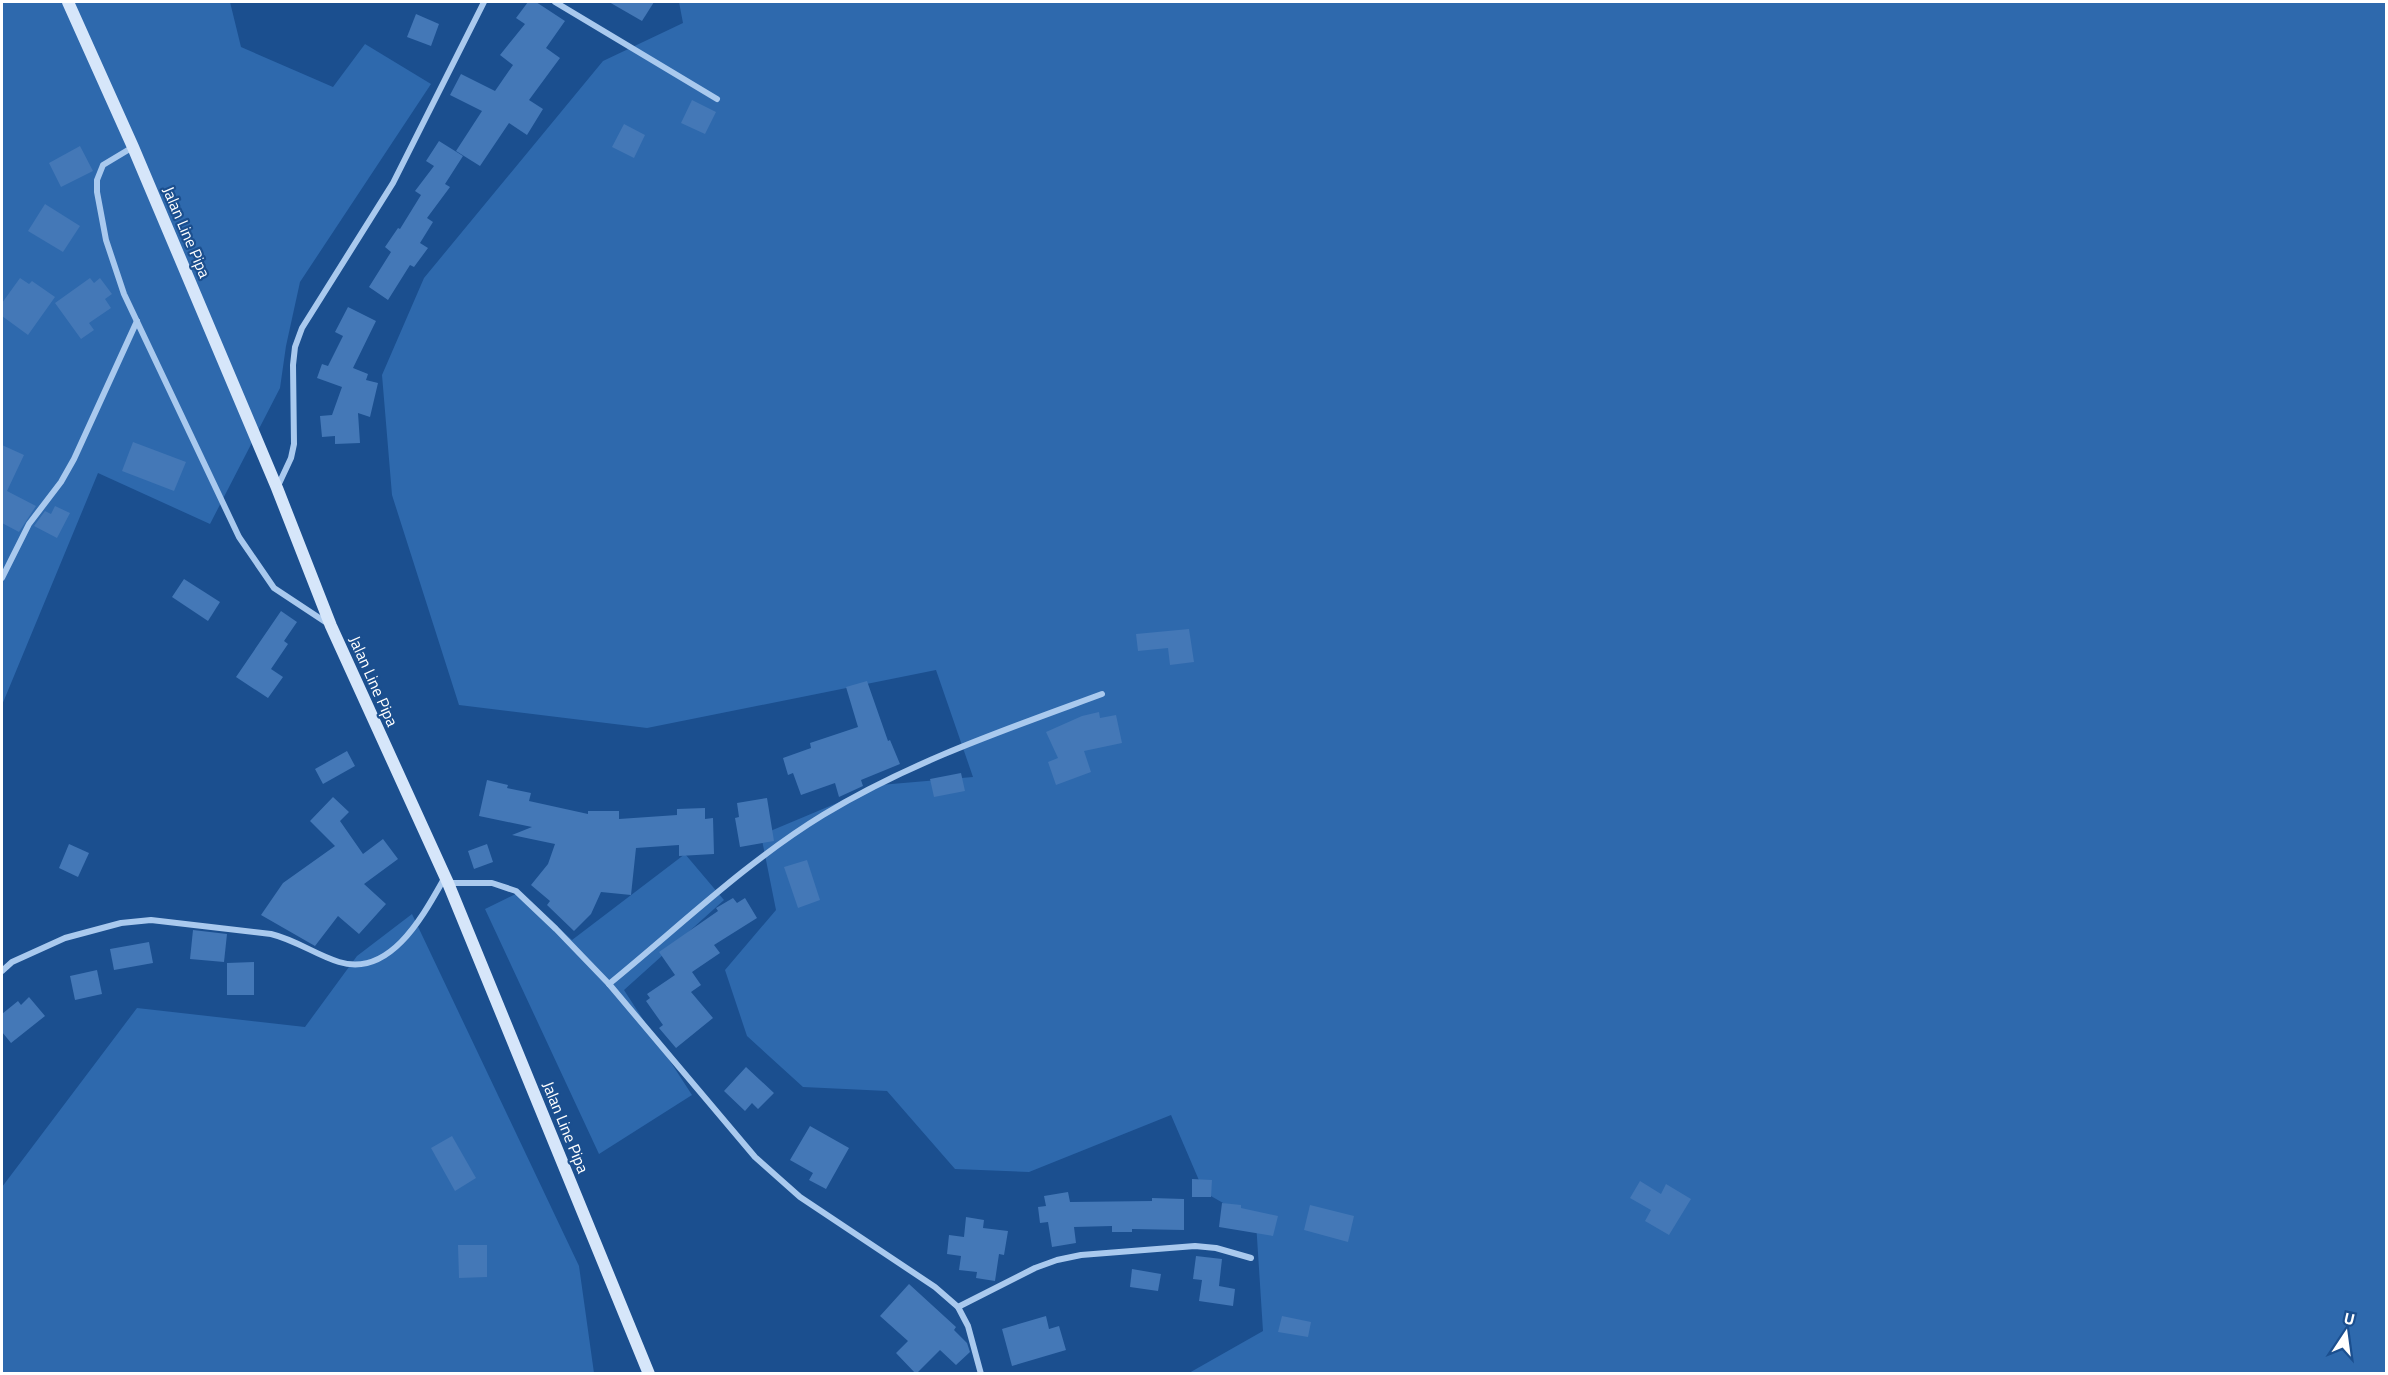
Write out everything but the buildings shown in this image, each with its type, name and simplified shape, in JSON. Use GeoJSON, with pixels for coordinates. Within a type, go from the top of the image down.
{"type":"FeatureCollection","features":[{"type":"Feature","properties":{"kind":"main road","name":"Jalan Line Pipa"},"geometry":{"type":"LineString","coordinates":[[68,2],[133,147],[277,488],[331,626],[447,880],[649,1374]]}},
{"type":"Feature","properties":{"kind":"street"},"geometry":{"type":"LineString","coordinates":[[277,488],[286,471],[294,444],[293,365],[295,347],[302,328],[393,183],[484,2]]}},
{"type":"Feature","properties":{"kind":"street"},"geometry":{"type":"LineString","coordinates":[[555,2],[717,99]]}},
{"type":"Feature","properties":{"kind":"street"},"geometry":{"type":"LineString","coordinates":[[133,147],[103,165],[97,180],[106,240],[114,268],[239,537],[274,588],[331,626]]}},
{"type":"Feature","properties":{"kind":"street"},"geometry":{"type":"LineString","coordinates":[[2,578],[30,524],[61,482],[74,459],[137,321]]}},
{"type":"Feature","properties":{"kind":"street"},"geometry":{"type":"LineString","coordinates":[[609,984],[773,849],[824,815],[884,782],[968,743],[1102,694]]}},
{"type":"Feature","properties":{"kind":"street"},"geometry":{"type":"LineString","coordinates":[[2,971],[12,962],[65,938],[121,923],[151,920],[271,934],[288,938],[337,962],[347,964],[375,962],[403,941],[447,880],[492,883],[516,891],[609,984],[755,1157],[800,1197],[934,1287],[958,1307],[968,1326],[981,1374]]}},
{"type":"Feature","properties":{"kind":"street"},"geometry":{"type":"LineString","coordinates":[[958,1307],[1035,1268],[1081,1255],[1195,1246],[1216,1248],[1251,1258]]}},
{"type":"Feature","properties":{"kind":"shaded area"},"geometry":{"type":"Polygon","coordinates":[[[2,2],[230,2],[241,47],[333,87],[365,44],[431,84],[300,282],[286,346],[280,388],[210,524],[98,473],[2,705],[2,2]]]}},
{"type":"Feature","properties":{"kind":"shaded area"},"geometry":{"type":"Polygon","coordinates":[[[679,2],[2386,2],[2386,1373],[1189,1373],[1263,1331],[1256,1222],[1204,1192],[1171,1115],[1029,1172],[955,1169],[887,1091],[803,1087],[747,1036],[725,970],[776,910],[761,835],[880,785],[973,777],[936,670],[647,728],[459,705],[392,495],[382,375],[424,278],[603,61],[683,23],[679,2]]]}},
{"type":"Feature","properties":{"kind":"shaded area"},"geometry":{"type":"Polygon","coordinates":[[[685,854],[724,900],[624,990],[692,1095],[599,1154],[485,909],[520,892],[572,940],[685,854]]]}},
{"type":"Feature","properties":{"kind":"shaded area"},"geometry":{"type":"Polygon","coordinates":[[[412,914],[579,1266],[594,1373],[2,1373],[2,1187],[137,1008],[305,1027],[357,956],[412,914]]]}}]}
